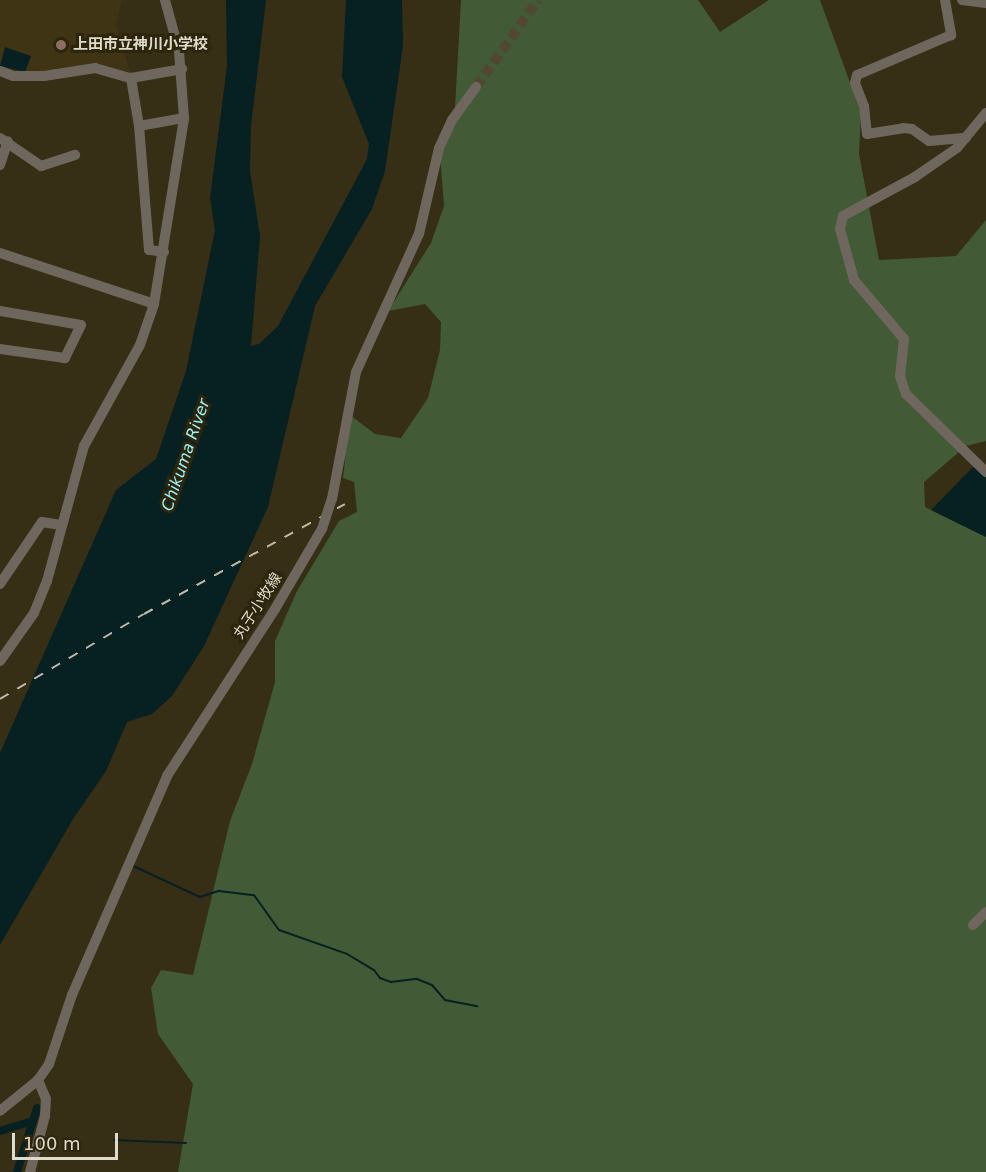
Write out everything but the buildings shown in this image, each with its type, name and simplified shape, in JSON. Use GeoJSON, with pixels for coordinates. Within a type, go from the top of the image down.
{"type":"FeatureCollection","features":[{"type":"Feature","properties":{"kind":"street"},"geometry":{"type":"LineString","coordinates":[[0,661],[34,613],[84,446],[140,345],[154,304],[184,118],[182,69],[165,0]]}},
{"type":"Feature","properties":{"kind":"street"},"geometry":{"type":"LineString","coordinates":[[945,0],[951,35],[857,75],[855,83],[864,106],[867,134],[903,128],[912,129],[929,141],[966,138]]}},
{"type":"Feature","properties":{"kind":"street"},"geometry":{"type":"LineString","coordinates":[[962,0],[986,3]]}},
{"type":"Feature","properties":{"kind":"street"},"geometry":{"type":"LineString","coordinates":[[0,71],[13,76],[44,76],[95,69],[131,78],[182,69]]}},
{"type":"Feature","properties":{"kind":"street"},"geometry":{"type":"LineString","coordinates":[[131,78],[139,126],[150,250],[164,252]]}},
{"type":"Feature","properties":{"kind":"street","name":"丸子小牧線"},"geometry":{"type":"LineString","coordinates":[[0,1111],[38,1080],[49,1064],[72,995],[170,770],[275,609],[322,529],[332,499],[356,372],[419,234],[439,148],[452,120],[476,87]]}},
{"type":"Feature","properties":{"kind":"street"},"geometry":{"type":"LineString","coordinates":[[986,113],[966,138],[915,177],[843,216],[840,230],[854,280],[903,339],[900,376],[906,394],[986,472]]}},
{"type":"Feature","properties":{"kind":"street"},"geometry":{"type":"LineString","coordinates":[[139,126],[184,118]]}},
{"type":"Feature","properties":{"kind":"street"},"geometry":{"type":"LineString","coordinates":[[0,165],[4,140],[41,166],[75,155]]}},
{"type":"Feature","properties":{"kind":"street"},"geometry":{"type":"LineString","coordinates":[[0,253],[154,304]]}},
{"type":"Feature","properties":{"kind":"street"},"geometry":{"type":"LineString","coordinates":[[0,311],[81,325],[65,358],[0,349]]}},
{"type":"Feature","properties":{"kind":"street"},"geometry":{"type":"LineString","coordinates":[[0,584],[42,522],[61,525]]}},
{"type":"Feature","properties":{"kind":"street"},"geometry":{"type":"LineString","coordinates":[[974,926],[986,912]]}},
{"type":"Feature","properties":{"kind":"street"},"geometry":{"type":"LineString","coordinates":[[30,1172],[45,1116],[46,1099],[38,1080]]}},
{"type":"Feature","properties":{"kind":"shaded area","name":"上田市立神川小学校"},"geometry":{"type":"Polygon","coordinates":[[[0,0],[122,0],[116,25],[131,75],[95,66],[43,74],[0,69],[0,0]]]}},
{"type":"Feature","properties":{"kind":"green space"},"geometry":{"type":"Polygon","coordinates":[[[461,0],[698,0],[720,32],[769,0],[820,0],[861,113],[859,154],[879,260],[956,256],[986,220],[986,441],[966,446],[924,482],[925,507],[986,537],[986,1172],[178,1172],[193,1084],[158,1034],[151,988],[161,970],[193,975],[230,821],[252,764],[275,682],[275,641],[297,591],[339,521],[357,512],[354,482],[343,478],[350,415],[375,434],[401,438],[428,398],[440,350],[441,322],[425,304],[388,311],[431,243],[444,206],[440,155],[455,108],[461,0]]]}},
{"type":"Feature","properties":{"kind":"water","name":"Chikuma River"},"geometry":{"type":"Polygon","coordinates":[[[226,0],[266,0],[251,126],[250,171],[260,236],[251,346],[259,344],[278,326],[367,159],[369,144],[342,77],[346,0],[402,0],[403,46],[385,171],[372,209],[315,306],[268,507],[204,646],[172,696],[152,714],[127,722],[106,771],[73,819],[0,945],[0,753],[116,490],[156,459],[186,371],[215,230],[210,198],[227,66],[226,0]]]}},
{"type":"Feature","properties":{"kind":"water"},"geometry":{"type":"Polygon","coordinates":[[[5,47],[31,56],[25,72],[0,66],[5,47]]]}},
{"type":"Feature","properties":{"kind":"water"},"geometry":{"type":"Polygon","coordinates":[[[973,467],[986,475],[986,537],[931,510],[973,467]]]}},
{"type":"Feature","properties":{"kind":"waterway"},"geometry":{"type":"LineString","coordinates":[[131,865],[200,897],[219,891],[254,895],[279,930],[347,954],[374,970],[380,978],[391,982],[417,979],[432,985],[445,1000],[477,1006]]}},
{"type":"Feature","properties":{"kind":"waterway"},"geometry":{"type":"LineString","coordinates":[[17,1172],[37,1108]]}},
{"type":"Feature","properties":{"kind":"waterway"},"geometry":{"type":"LineString","coordinates":[[0,1131],[32,1121]]}},
{"type":"Feature","properties":{"kind":"waterway"},"geometry":{"type":"LineString","coordinates":[[114,1140],[186,1143]]}},
{"type":"Feature","properties":{"kind":"tunnel"},"geometry":{"type":"LineString","coordinates":[[476,87],[538,0]]}},
{"type":"Feature","properties":{"kind":"railway"},"geometry":{"type":"LineString","coordinates":[[0,699],[144,614],[345,504]]}},
{"type":"Feature","properties":{"kind":"place","name":"上田市立神川小学校"},"geometry":{"type":"Point","coordinates":[61,45]}}]}
